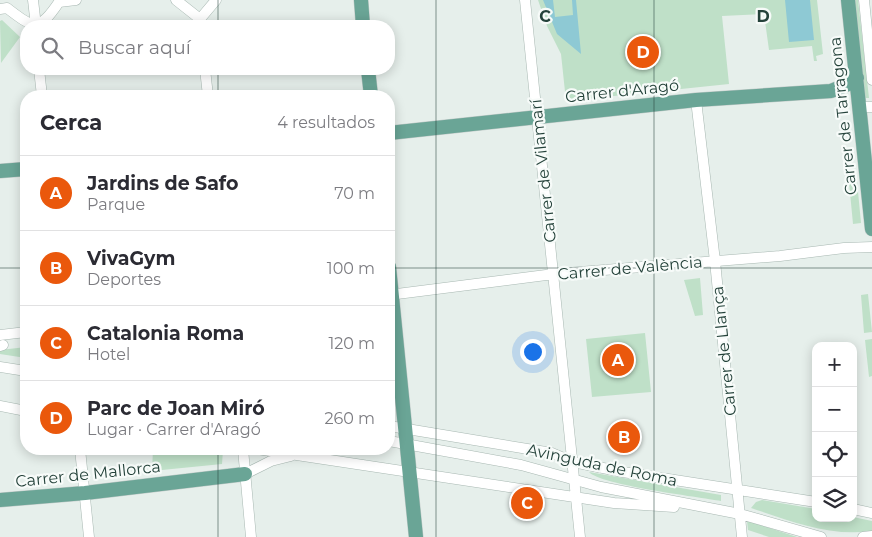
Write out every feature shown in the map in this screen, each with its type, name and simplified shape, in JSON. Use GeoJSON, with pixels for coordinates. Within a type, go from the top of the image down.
{"type":"FeatureCollection","features":[{"type":"Feature","properties":{"kind":"main road"},"geometry":{"type":"LineString","coordinates":[[361,0],[363,20]]}},
{"type":"Feature","properties":{"kind":"main road","name":"Carrer de Tarragona"},"geometry":{"type":"LineString","coordinates":[[848,0],[857,78],[866,107],[872,230]]}},
{"type":"Feature","properties":{"kind":"main road"},"geometry":{"type":"LineString","coordinates":[[369,75],[370,90]]}},
{"type":"Feature","properties":{"kind":"main road","name":"Carrer d'Aragó"},"geometry":{"type":"LineString","coordinates":[[395,132],[696,100],[831,91],[857,78]]}},
{"type":"Feature","properties":{"kind":"main road"},"geometry":{"type":"LineString","coordinates":[[831,91],[866,107]]}},
{"type":"Feature","properties":{"kind":"main road"},"geometry":{"type":"LineString","coordinates":[[0,171],[20,169]]}},
{"type":"Feature","properties":{"kind":"main road"},"geometry":{"type":"LineString","coordinates":[[395,339],[416,537]]}},
{"type":"Feature","properties":{"kind":"main road","name":"Carrer de Mallorca"},"geometry":{"type":"LineString","coordinates":[[0,500],[84,493],[245,474]]}},
{"type":"Feature","properties":{"kind":"street"},"geometry":{"type":"LineString","coordinates":[[15,0],[4,8],[22,20]]}},
{"type":"Feature","properties":{"kind":"street"},"geometry":{"type":"LineString","coordinates":[[33,0],[35,20]]}},
{"type":"Feature","properties":{"kind":"street"},"geometry":{"type":"LineString","coordinates":[[46,20],[58,1],[76,0]]}},
{"type":"Feature","properties":{"kind":"street"},"geometry":{"type":"LineString","coordinates":[[202,20],[216,0]]}},
{"type":"Feature","properties":{"kind":"street","name":"Carrer de Vilamarí"},"geometry":{"type":"LineString","coordinates":[[525,0],[577,497]]}},
{"type":"Feature","properties":{"kind":"street","name":"Carrer de Tarragona"},"geometry":{"type":"LineString","coordinates":[[864,0],[872,80]]}},
{"type":"Feature","properties":{"kind":"street"},"geometry":{"type":"LineString","coordinates":[[178,1],[197,20]]}},
{"type":"Feature","properties":{"kind":"street"},"geometry":{"type":"LineString","coordinates":[[40,75],[41,90]]}},
{"type":"Feature","properties":{"kind":"street"},"geometry":{"type":"LineString","coordinates":[[206,75],[207,90]]}},
{"type":"Feature","properties":{"kind":"street","name":"Carrer de Llança"},"geometry":{"type":"LineString","coordinates":[[696,100],[715,261],[742,537]]}},
{"type":"Feature","properties":{"kind":"street","name":"Carrer de València"},"geometry":{"type":"LineString","coordinates":[[395,294],[554,274],[872,247]]}},
{"type":"Feature","properties":{"kind":"street"},"geometry":{"type":"LineString","coordinates":[[1,342],[20,334]]}},
{"type":"Feature","properties":{"kind":"street"},"geometry":{"type":"LineString","coordinates":[[0,367],[20,370]]}},
{"type":"Feature","properties":{"kind":"street"},"geometry":{"type":"LineString","coordinates":[[0,406],[20,410]]}},
{"type":"Feature","properties":{"kind":"street","name":"Avinguda de Roma"},"geometry":{"type":"LineString","coordinates":[[395,427],[552,453],[573,462],[738,492],[812,501]]}},
{"type":"Feature","properties":{"kind":"street","name":"Avinguda de Roma"},"geometry":{"type":"LineString","coordinates":[[395,442],[521,465],[575,480],[740,514],[821,537]]}},
{"type":"Feature","properties":{"kind":"street"},"geometry":{"type":"LineString","coordinates":[[81,455],[88,537]]}},
{"type":"Feature","properties":{"kind":"street"},"geometry":{"type":"LineString","coordinates":[[243,455],[251,537]]}},
{"type":"Feature","properties":{"kind":"street","name":"Avinguda de Roma"},"geometry":{"type":"LineString","coordinates":[[294,455],[317,456],[577,497],[640,505],[695,506]]}},
{"type":"Feature","properties":{"kind":"street","name":"Carrer de Mallorca"},"geometry":{"type":"LineString","coordinates":[[245,474],[271,461],[294,455]]}},
{"type":"Feature","properties":{"kind":"street"},"geometry":{"type":"LineString","coordinates":[[577,497],[580,537]]}},
{"type":"Feature","properties":{"kind":"street"},"geometry":{"type":"LineString","coordinates":[[857,510],[872,513]]}},
{"type":"Feature","properties":{"kind":"street"},"geometry":{"type":"LineString","coordinates":[[863,537],[872,536]]}},
{"type":"Feature","properties":{"kind":"green space"},"geometry":{"type":"Polygon","coordinates":[[[538,0],[817,0],[823,54],[816,56],[817,61],[814,61],[812,46],[769,50],[764,14],[722,16],[729,84],[566,101],[561,54],[547,26],[538,0]]]}},
{"type":"Feature","properties":{"kind":"green space"},"geometry":{"type":"Polygon","coordinates":[[[855,0],[858,0],[869,98],[865,98],[855,0]]]}},
{"type":"Feature","properties":{"kind":"green space"},"geometry":{"type":"Polygon","coordinates":[[[2,20],[20,37],[1,63],[0,21],[2,20]]]}},
{"type":"Feature","properties":{"kind":"green space"},"geometry":{"type":"Polygon","coordinates":[[[857,181],[861,223],[853,224],[849,182],[857,181]]]}},
{"type":"Feature","properties":{"kind":"green space"},"geometry":{"type":"Polygon","coordinates":[[[700,278],[703,315],[695,316],[684,280],[700,278]]]}},
{"type":"Feature","properties":{"kind":"green space"},"geometry":{"type":"Polygon","coordinates":[[[868,294],[872,332],[864,333],[861,295],[868,294]]]}},
{"type":"Feature","properties":{"kind":"green space"},"geometry":{"type":"Polygon","coordinates":[[[645,333],[651,392],[592,397],[586,339],[645,333]]]}},
{"type":"Feature","properties":{"kind":"green space"},"geometry":{"type":"Polygon","coordinates":[[[872,339],[872,376],[869,377],[865,340],[872,339]]]}},
{"type":"Feature","properties":{"kind":"green space"},"geometry":{"type":"Polygon","coordinates":[[[20,348],[20,357],[0,354],[0,350],[20,348]]]}},
{"type":"Feature","properties":{"kind":"green space"},"geometry":{"type":"Polygon","coordinates":[[[153,455],[223,455],[222,464],[152,471],[153,455]]]}},
{"type":"Feature","properties":{"kind":"green space"},"geometry":{"type":"Polygon","coordinates":[[[589,472],[721,495],[721,501],[630,486],[597,477],[589,472]]]}},
{"type":"Feature","properties":{"kind":"green space"},"geometry":{"type":"Polygon","coordinates":[[[762,500],[812,508],[812,522],[857,522],[857,518],[872,521],[872,531],[841,532],[810,527],[751,508],[756,502],[762,500]]]}},
{"type":"Feature","properties":{"kind":"green space"},"geometry":{"type":"Polygon","coordinates":[[[747,521],[797,537],[769,537],[748,530],[747,521]]]}},
{"type":"Feature","properties":{"kind":"water"},"geometry":{"type":"Polygon","coordinates":[[[543,0],[553,0],[555,17],[573,15],[572,0],[576,0],[581,54],[557,34],[543,0]]]}},
{"type":"Feature","properties":{"kind":"water"},"geometry":{"type":"Polygon","coordinates":[[[785,0],[810,0],[814,40],[789,42],[785,0]]]}},
{"type":"Feature","properties":{"kind":"place","name":"Parc de Joan Miró"},"geometry":{"type":"Point","coordinates":[643,52]}},
{"type":"Feature","properties":{"kind":"place","name":"Jardins de Safo"},"geometry":{"type":"Point","coordinates":[618,360]}},
{"type":"Feature","properties":{"kind":"place","name":"VivaGym"},"geometry":{"type":"Point","coordinates":[624,437]}},
{"type":"Feature","properties":{"kind":"place","name":"Catalonia Roma"},"geometry":{"type":"Point","coordinates":[527,503]}}]}
